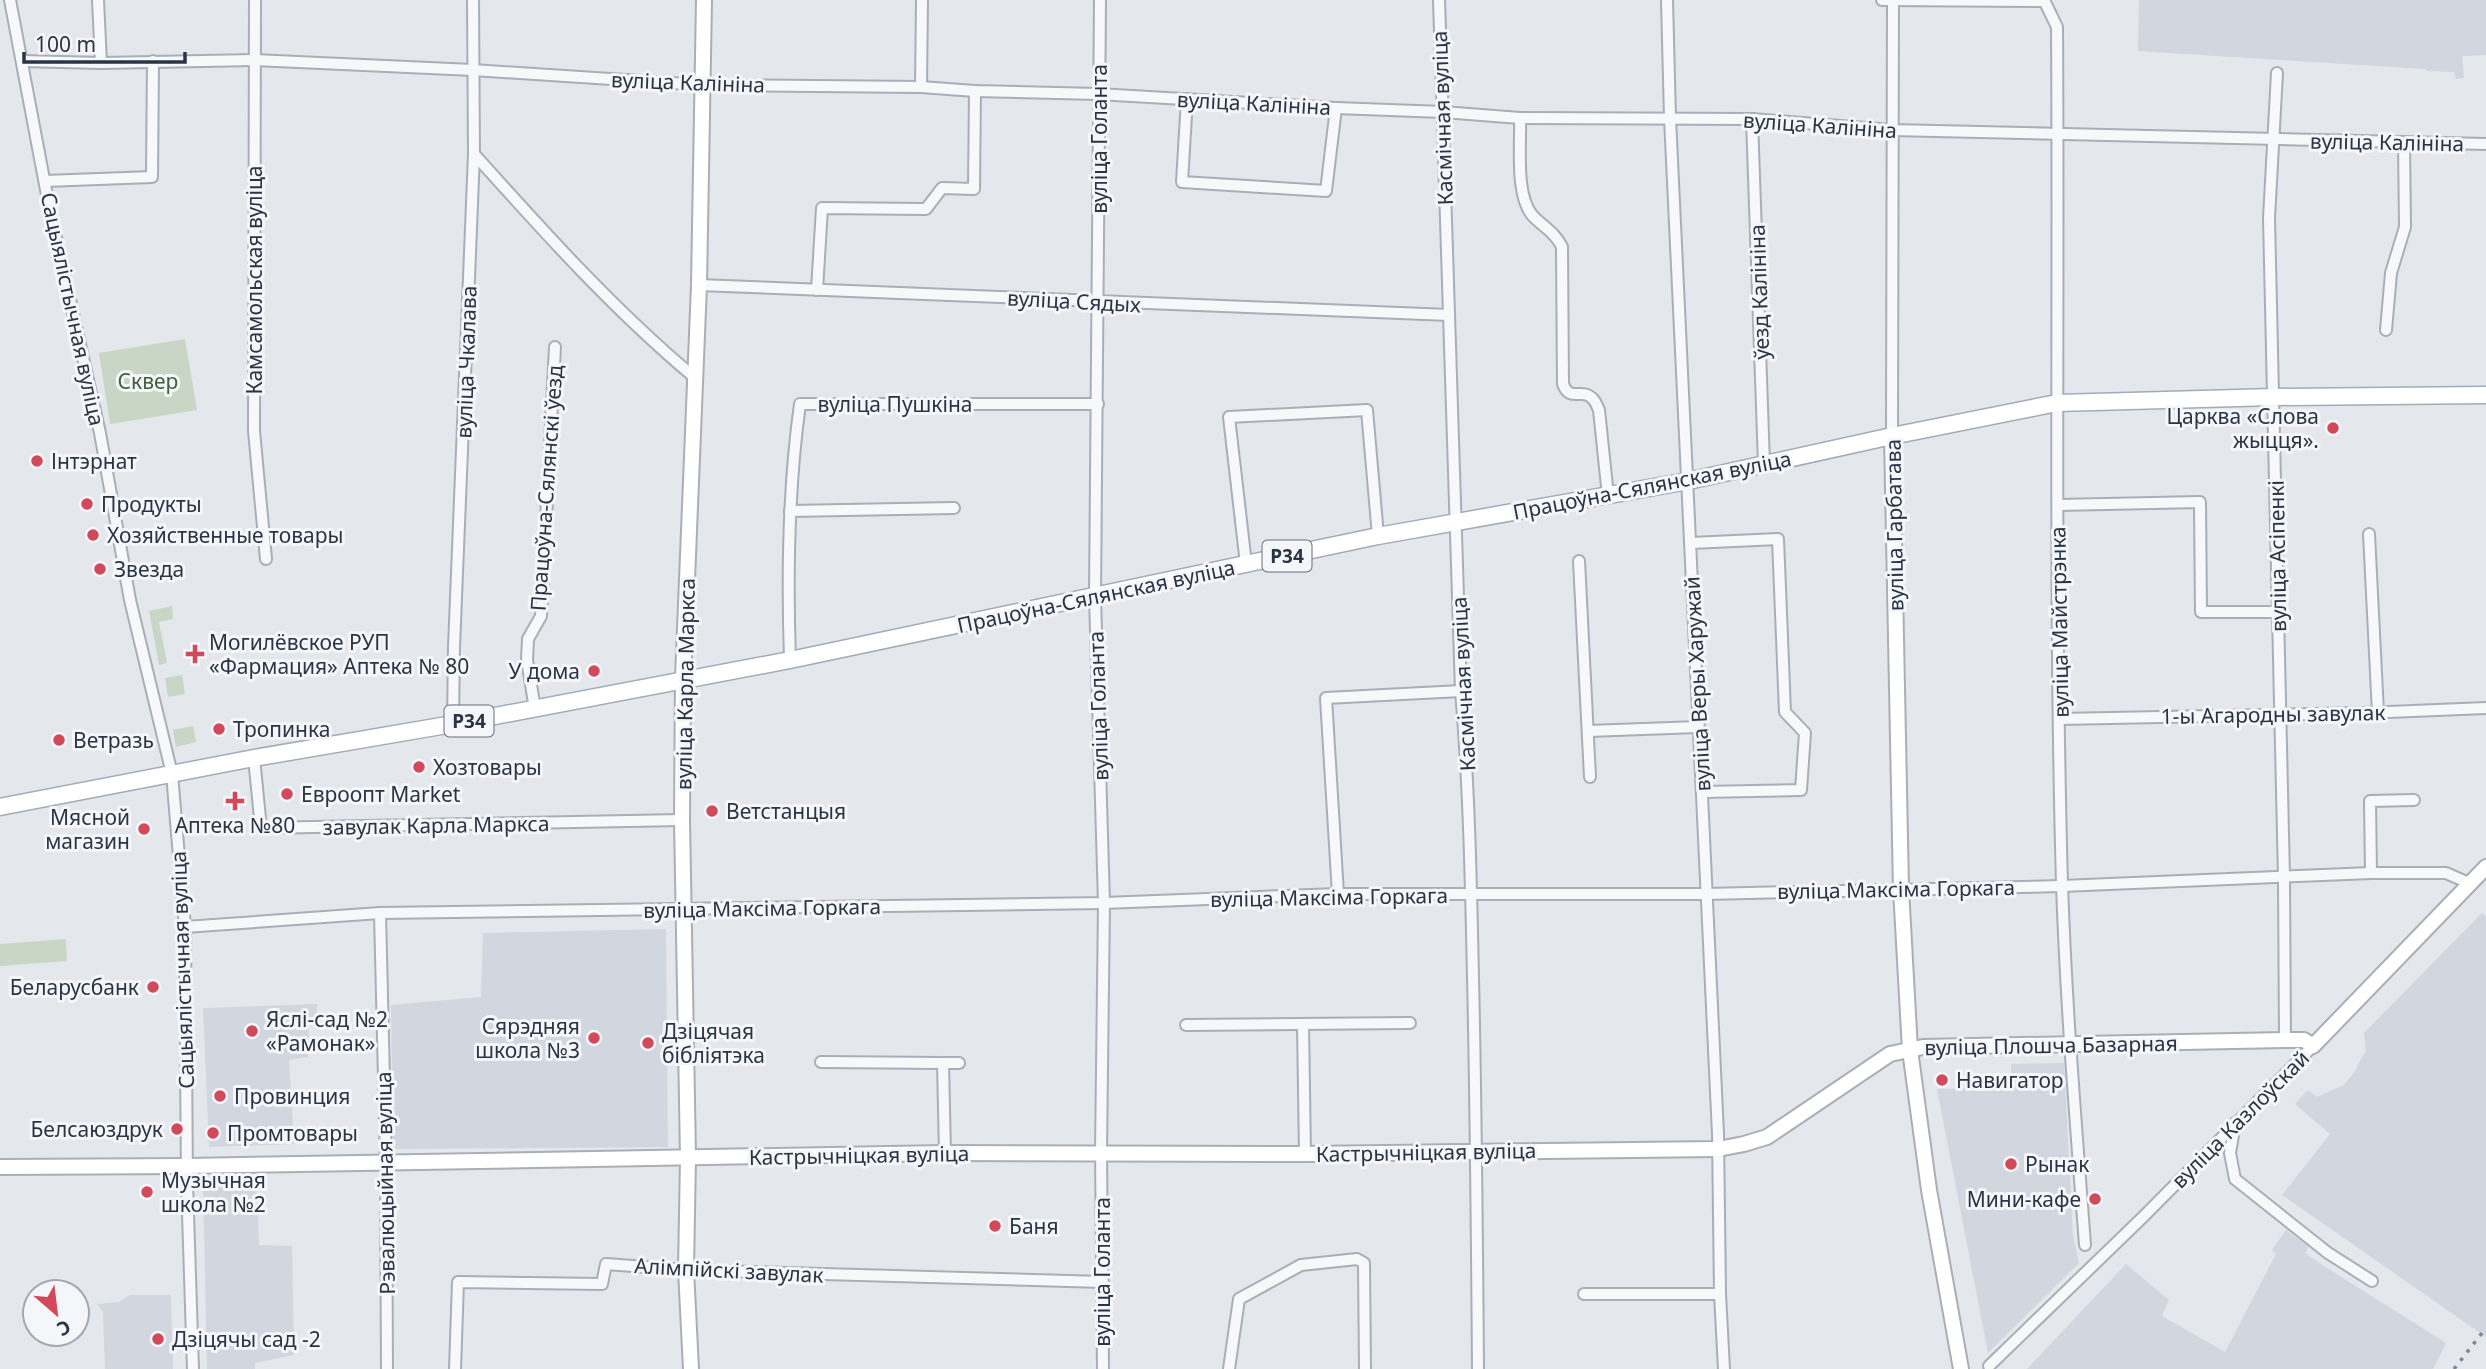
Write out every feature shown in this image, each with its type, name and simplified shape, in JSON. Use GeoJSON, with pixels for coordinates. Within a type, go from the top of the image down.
{"type":"FeatureCollection","features":[{"type":"Feature","properties":{"kind":"main road","name":"Працоўна-Сялянская вуліца"},"geometry":{"type":"LineString","coordinates":[[0,807],[790,660],[1378,537],[1688,481],[2057,403],[2486,395]]}},
{"type":"Feature","properties":{"kind":"street","name":"Сацыялістычная вуліца"},"geometry":{"type":"LineString","coordinates":[[10,0],[45,181],[100,433],[130,600],[172,774],[185,927],[187,1166],[193,1369]]}},
{"type":"Feature","properties":{"kind":"street"},"geometry":{"type":"LineString","coordinates":[[97,0],[101,63]]}},
{"type":"Feature","properties":{"kind":"street","name":"Камсамольская вуліца"},"geometry":{"type":"LineString","coordinates":[[255,0],[254,431],[266,559]]}},
{"type":"Feature","properties":{"kind":"street","name":"вуліца Чкалава"},"geometry":{"type":"LineString","coordinates":[[453,724],[474,154],[473,0]]}},
{"type":"Feature","properties":{"kind":"street","name":"вуліца Карла Маркса"},"geometry":{"type":"LineString","coordinates":[[691,1369],[686,1270],[688,1157],[681,820],[683,678],[699,285],[704,0]]}},
{"type":"Feature","properties":{"kind":"street"},"geometry":{"type":"LineString","coordinates":[[921,88],[922,0]]}},
{"type":"Feature","properties":{"kind":"street","name":"вуліца Голанта"},"geometry":{"type":"LineString","coordinates":[[1100,0],[1095,597],[1104,903],[1101,1152],[1103,1369]]}},
{"type":"Feature","properties":{"kind":"street","name":"Касмічная вуліца"},"geometry":{"type":"LineString","coordinates":[[1439,0],[1461,691],[1467,767],[1471,894],[1477,1151],[1478,1369]]}},
{"type":"Feature","properties":{"kind":"street","name":"вуліца Веры Харужай"},"geometry":{"type":"LineString","coordinates":[[1667,0],[1670,118],[1718,1149],[1724,1369]]}},
{"type":"Feature","properties":{"kind":"street"},"geometry":{"type":"LineString","coordinates":[[1882,0],[2044,1]]}},
{"type":"Feature","properties":{"kind":"street","name":"вуліца Гарбатава"},"geometry":{"type":"LineString","coordinates":[[1893,1],[1892,436],[1901,889],[1910,1050],[1929,1190],[1961,1369]]}},
{"type":"Feature","properties":{"kind":"street","name":"вуліца Майстрэнка"},"geometry":{"type":"LineString","coordinates":[[2044,1],[2057,27],[2057,403],[2062,886],[2070,1044],[2085,1245]]}},
{"type":"Feature","properties":{"kind":"street","name":"вуліца Калініна"},"geometry":{"type":"LineString","coordinates":[[22,61],[101,63],[254,60],[472,70],[702,85],[1098,94],[1520,118],[1752,119],[1892,131],[2486,144]]}},
{"type":"Feature","properties":{"kind":"street"},"geometry":{"type":"LineString","coordinates":[[45,181],[152,177],[153,61]]}},
{"type":"Feature","properties":{"kind":"street","name":"вуліца Асіпенкі"},"geometry":{"type":"LineString","coordinates":[[2277,73],[2269,218],[2284,878],[2285,1040]]}},
{"type":"Feature","properties":{"kind":"street"},"geometry":{"type":"LineString","coordinates":[[817,290],[822,208],[926,209],[942,188],[974,189],[975,92]]}},
{"type":"Feature","properties":{"kind":"street"},"geometry":{"type":"LineString","coordinates":[[1187,99],[1182,182],[1208,184],[1326,191],[1336,108]]}},
{"type":"Feature","properties":{"kind":"street"},"geometry":{"type":"LineString","coordinates":[[1520,118],[1522,198],[1533,216],[1556,235],[1562,247],[1563,384],[1565,390],[1571,394],[1585,394],[1593,399],[1599,410],[1608,496]]}},
{"type":"Feature","properties":{"kind":"street","name":"ўезд Калініна"},"geometry":{"type":"LineString","coordinates":[[1752,119],[1764,464]]}},
{"type":"Feature","properties":{"kind":"street"},"geometry":{"type":"LineString","coordinates":[[2386,330],[2391,273],[2405,227],[2404,142]]}},
{"type":"Feature","properties":{"kind":"street"},"geometry":{"type":"LineString","coordinates":[[474,154],[579,270],[649,339],[694,377]]}},
{"type":"Feature","properties":{"kind":"street","name":"вуліца Сядых"},"geometry":{"type":"LineString","coordinates":[[699,285],[1449,316]]}},
{"type":"Feature","properties":{"kind":"street","name":"Працоўна-Сялянскі ўезд"},"geometry":{"type":"LineString","coordinates":[[535,709],[527,660],[528,639],[541,616],[555,347]]}},
{"type":"Feature","properties":{"kind":"street","name":"вуліца Пушкіна"},"geometry":{"type":"LineString","coordinates":[[790,660],[790,511],[792,466],[800,404],[1098,404]]}},
{"type":"Feature","properties":{"kind":"street"},"geometry":{"type":"LineString","coordinates":[[1246,564],[1228,417],[1367,410],[1378,537]]}},
{"type":"Feature","properties":{"kind":"street"},"geometry":{"type":"LineString","coordinates":[[2058,505],[2200,502],[2201,612],[2278,611]]}},
{"type":"Feature","properties":{"kind":"street"},"geometry":{"type":"LineString","coordinates":[[790,511],[954,508]]}},
{"type":"Feature","properties":{"kind":"street"},"geometry":{"type":"LineString","coordinates":[[2369,534],[2378,713]]}},
{"type":"Feature","properties":{"kind":"street"},"geometry":{"type":"LineString","coordinates":[[1691,543],[1778,539],[1785,712],[1805,733],[1801,790],[1702,792]]}},
{"type":"Feature","properties":{"kind":"street"},"geometry":{"type":"LineString","coordinates":[[1578,561],[1590,777]]}},
{"type":"Feature","properties":{"kind":"street"},"geometry":{"type":"LineString","coordinates":[[1338,894],[1326,698],[1461,691]]}},
{"type":"Feature","properties":{"kind":"street","name":"1-ы Агародны завулак"},"geometry":{"type":"LineString","coordinates":[[2060,719],[2378,713],[2486,708]]}},
{"type":"Feature","properties":{"kind":"street"},"geometry":{"type":"LineString","coordinates":[[1588,731],[1698,727]]}},
{"type":"Feature","properties":{"kind":"street","name":"завулак Карла Маркса"},"geometry":{"type":"LineString","coordinates":[[254,758],[261,828],[681,820]]}},
{"type":"Feature","properties":{"kind":"street"},"geometry":{"type":"LineString","coordinates":[[2371,873],[2370,802],[2414,800]]}},
{"type":"Feature","properties":{"kind":"street","name":"вуліца Казлоўскай"},"geometry":{"type":"LineString","coordinates":[[1989,1366],[2143,1217],[2486,867]]}},
{"type":"Feature","properties":{"kind":"street","name":"вуліца Максіма Горкага"},"geometry":{"type":"LineString","coordinates":[[185,927],[380,913],[1104,903],[1338,894],[1706,894],[2062,886],[2371,873],[2446,873],[2471,884]]}},
{"type":"Feature","properties":{"kind":"street","name":"Рэвалюцыйная вуліца"},"geometry":{"type":"LineString","coordinates":[[380,913],[386,1163],[387,1369]]}},
{"type":"Feature","properties":{"kind":"street"},"geometry":{"type":"LineString","coordinates":[[1186,1025],[1410,1023]]}},
{"type":"Feature","properties":{"kind":"street"},"geometry":{"type":"LineString","coordinates":[[1303,1025],[1305,1154]]}},
{"type":"Feature","properties":{"kind":"street"},"geometry":{"type":"LineString","coordinates":[[2285,1040],[2304,1040],[2313,1046]]}},
{"type":"Feature","properties":{"kind":"street","name":"вуліца Плошча Базарная"},"geometry":{"type":"LineString","coordinates":[[1718,1149],[1766,1137],[1890,1054],[1923,1047],[2285,1040]]}},
{"type":"Feature","properties":{"kind":"street"},"geometry":{"type":"LineString","coordinates":[[821,1062],[959,1063]]}},
{"type":"Feature","properties":{"kind":"street"},"geometry":{"type":"LineString","coordinates":[[943,1063],[945,1153]]}},
{"type":"Feature","properties":{"kind":"street"},"geometry":{"type":"LineString","coordinates":[[2235,1123],[2230,1153],[2235,1180],[2329,1254],[2372,1281]]}},
{"type":"Feature","properties":{"kind":"street","name":"Кастрычніцкая вуліца"},"geometry":{"type":"LineString","coordinates":[[0,1167],[945,1153],[1305,1154],[1718,1149]]}},
{"type":"Feature","properties":{"kind":"street"},"geometry":{"type":"LineString","coordinates":[[1229,1369],[1239,1299],[1301,1265],[1357,1259],[1364,1263],[1365,1369]]}},
{"type":"Feature","properties":{"kind":"street","name":"Алімпійскі завулак"},"geometry":{"type":"LineString","coordinates":[[455,1369],[458,1282],[602,1284],[606,1264],[686,1270],[1103,1282]]}},
{"type":"Feature","properties":{"kind":"street"},"geometry":{"type":"LineString","coordinates":[[1584,1294],[1720,1294]]}},
{"type":"Feature","properties":{"kind":"shaded area"},"geometry":{"type":"Polygon","coordinates":[[[2139,0],[2486,0],[2486,55],[2462,56],[2464,78],[2456,79],[2454,72],[2425,69],[2138,51],[2139,0]]]}},
{"type":"Feature","properties":{"kind":"shaded area"},"geometry":{"type":"Polygon","coordinates":[[[2482,913],[2486,916],[2486,1337],[2282,1195],[2330,1134],[2295,1104],[2308,1090],[2317,1097],[2344,1085],[2366,1050],[2364,1033],[2482,913]]]}},
{"type":"Feature","properties":{"kind":"shaded area"},"geometry":{"type":"Polygon","coordinates":[[[666,929],[668,1147],[393,1149],[391,1005],[481,997],[483,933],[666,929]]]}},
{"type":"Feature","properties":{"kind":"shaded area"},"geometry":{"type":"Polygon","coordinates":[[[317,1004],[316,1023],[309,1024],[308,1057],[289,1060],[294,1144],[209,1147],[203,1008],[317,1004]]]}},
{"type":"Feature","properties":{"kind":"shaded area","name":"Рынак"},"geometry":{"type":"Polygon","coordinates":[[[2064,1063],[2073,1236],[2079,1263],[1988,1353],[1937,1089],[1976,1088],[1976,1082],[2011,1081],[2011,1064],[2064,1063]]]}},
{"type":"Feature","properties":{"kind":"shaded area"},"geometry":{"type":"Polygon","coordinates":[[[257,1182],[259,1245],[292,1246],[294,1355],[255,1363],[255,1369],[207,1369],[203,1185],[257,1182]]]}},
{"type":"Feature","properties":{"kind":"shaded area"},"geometry":{"type":"Polygon","coordinates":[[[2286,1230],[2309,1247],[2305,1253],[2446,1343],[2433,1369],[2027,1369],[2126,1264],[2169,1300],[2162,1316],[2225,1352],[2276,1254],[2272,1250],[2286,1230]]]}},
{"type":"Feature","properties":{"kind":"shaded area"},"geometry":{"type":"Polygon","coordinates":[[[130,1295],[171,1295],[173,1369],[105,1369],[103,1312],[97,1304],[119,1302],[130,1295]]]}},
{"type":"Feature","properties":{"kind":"green space","name":"Сквер"},"geometry":{"type":"Polygon","coordinates":[[[185,339],[197,410],[110,424],[99,353],[185,339]]]}},
{"type":"Feature","properties":{"kind":"green space"},"geometry":{"type":"Polygon","coordinates":[[[172,606],[173,619],[159,622],[167,663],[159,665],[149,611],[172,606]]]}},
{"type":"Feature","properties":{"kind":"green space"},"geometry":{"type":"Polygon","coordinates":[[[182,675],[185,694],[168,697],[165,678],[182,675]]]}},
{"type":"Feature","properties":{"kind":"green space"},"geometry":{"type":"Polygon","coordinates":[[[193,726],[196,742],[176,747],[173,730],[193,726]]]}},
{"type":"Feature","properties":{"kind":"green space"},"geometry":{"type":"Polygon","coordinates":[[[66,939],[67,961],[0,966],[0,944],[66,939]]]}},
{"type":"Feature","properties":{"kind":"railway"},"geometry":{"type":"LineString","coordinates":[[2454,1369],[2486,1328]]}},
{"type":"Feature","properties":{"kind":"place","name":"Царква «Слова жыцця»."},"geometry":{"type":"Point","coordinates":[2333,428]}},
{"type":"Feature","properties":{"kind":"place","name":"Інтэрнат"},"geometry":{"type":"Point","coordinates":[37,461]}},
{"type":"Feature","properties":{"kind":"place","name":"Продукты"},"geometry":{"type":"Point","coordinates":[87,504]}},
{"type":"Feature","properties":{"kind":"place","name":"Хозяйственные товары"},"geometry":{"type":"Point","coordinates":[93,535]}},
{"type":"Feature","properties":{"kind":"place","name":"Звезда"},"geometry":{"type":"Point","coordinates":[100,569]}},
{"type":"Feature","properties":{"kind":"place","name":"Могилёвское РУП «Фармация» Аптека № 80"},"geometry":{"type":"Point","coordinates":[195,654]}},
{"type":"Feature","properties":{"kind":"place","name":"У дома"},"geometry":{"type":"Point","coordinates":[594,671]}},
{"type":"Feature","properties":{"kind":"place","name":"Тропинка"},"geometry":{"type":"Point","coordinates":[219,729]}},
{"type":"Feature","properties":{"kind":"place","name":"Ветразь"},"geometry":{"type":"Point","coordinates":[59,740]}},
{"type":"Feature","properties":{"kind":"place","name":"Хозтовары"},"geometry":{"type":"Point","coordinates":[419,767]}},
{"type":"Feature","properties":{"kind":"place","name":"Евроопт Market"},"geometry":{"type":"Point","coordinates":[287,794]}},
{"type":"Feature","properties":{"kind":"place","name":"Аптека №80"},"geometry":{"type":"Point","coordinates":[235,801]}},
{"type":"Feature","properties":{"kind":"place","name":"Ветстанцыя"},"geometry":{"type":"Point","coordinates":[712,811]}},
{"type":"Feature","properties":{"kind":"place","name":"Мясной магазин"},"geometry":{"type":"Point","coordinates":[144,829]}},
{"type":"Feature","properties":{"kind":"place","name":"Беларусбанк"},"geometry":{"type":"Point","coordinates":[153,987]}},
{"type":"Feature","properties":{"kind":"place","name":"Яслі-сад №2 «Рамонак»"},"geometry":{"type":"Point","coordinates":[252,1031]}},
{"type":"Feature","properties":{"kind":"place","name":"Сярэдняя школа №3"},"geometry":{"type":"Point","coordinates":[594,1038]}},
{"type":"Feature","properties":{"kind":"place","name":"Дзіцячая бібліятэка"},"geometry":{"type":"Point","coordinates":[648,1043]}},
{"type":"Feature","properties":{"kind":"place","name":"Навигатор"},"geometry":{"type":"Point","coordinates":[1942,1080]}},
{"type":"Feature","properties":{"kind":"place","name":"Провинция"},"geometry":{"type":"Point","coordinates":[220,1096]}},
{"type":"Feature","properties":{"kind":"place","name":"Белсаюздрук"},"geometry":{"type":"Point","coordinates":[177,1129]}},
{"type":"Feature","properties":{"kind":"place","name":"Промтовары"},"geometry":{"type":"Point","coordinates":[213,1133]}},
{"type":"Feature","properties":{"kind":"place","name":"Рынак"},"geometry":{"type":"Point","coordinates":[2011,1164]}},
{"type":"Feature","properties":{"kind":"place","name":"Музычная школа №2"},"geometry":{"type":"Point","coordinates":[147,1192]}},
{"type":"Feature","properties":{"kind":"place","name":"Мини-кафе"},"geometry":{"type":"Point","coordinates":[2095,1199]}},
{"type":"Feature","properties":{"kind":"place","name":"Баня"},"geometry":{"type":"Point","coordinates":[995,1226]}},
{"type":"Feature","properties":{"kind":"place","name":"Дзіцячы сад -2"},"geometry":{"type":"Point","coordinates":[158,1339]}}]}
